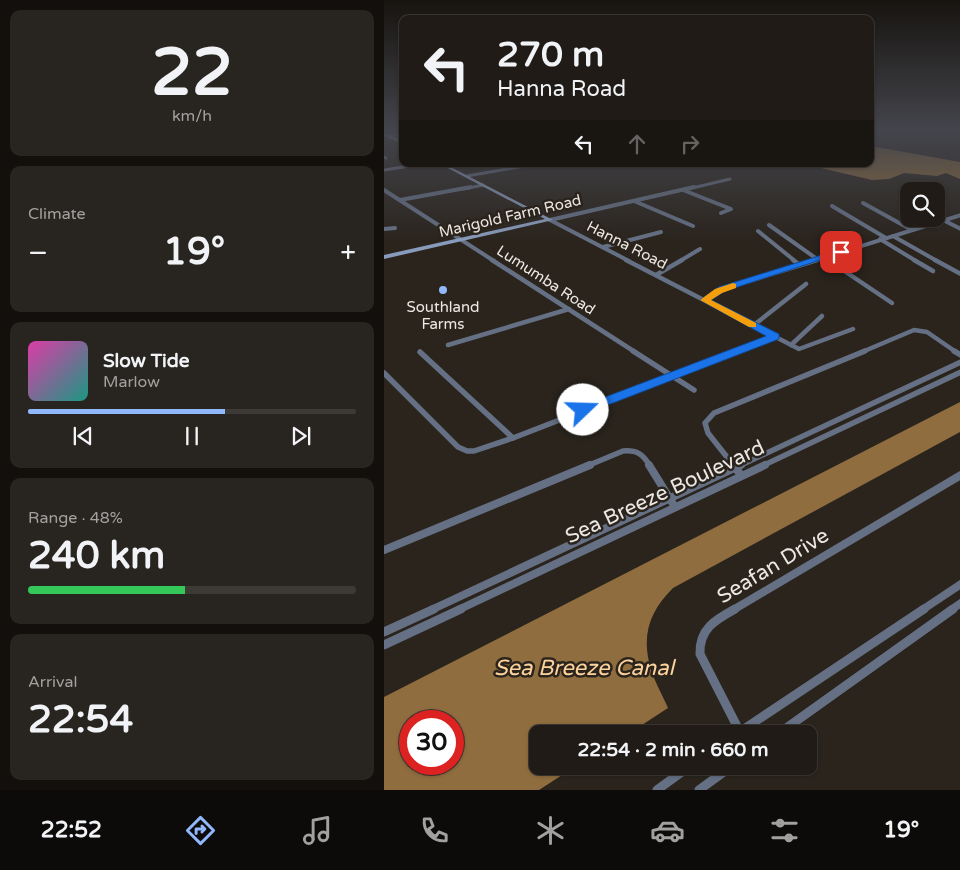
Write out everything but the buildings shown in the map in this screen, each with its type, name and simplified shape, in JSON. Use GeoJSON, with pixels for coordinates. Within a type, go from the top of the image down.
{"type":"FeatureCollection","features":[{"type":"Feature","properties":{"kind":"street"},"geometry":{"type":"LineString","coordinates":[[384,170],[403,167]]}},
{"type":"Feature","properties":{"kind":"street","name":"Hanna Road"},"geometry":{"type":"LineString","coordinates":[[448,167],[800,349],[853,329]]}},
{"type":"Feature","properties":{"kind":"street"},"geometry":{"type":"LineString","coordinates":[[466,176],[518,167]]}},
{"type":"Feature","properties":{"kind":"street","name":"Marigold Farm Road"},"geometry":{"type":"LineString","coordinates":[[384,257],[730,179]]}},
{"type":"Feature","properties":{"kind":"street"},"geometry":{"type":"LineString","coordinates":[[400,200],[483,185]]}},
{"type":"Feature","properties":{"kind":"street","name":"Lumumba Road"},"geometry":{"type":"LineString","coordinates":[[384,190],[694,390]]}},
{"type":"Feature","properties":{"kind":"street"},"geometry":{"type":"LineString","coordinates":[[683,190],[731,209],[721,213]]}},
{"type":"Feature","properties":{"kind":"street"},"geometry":{"type":"LineString","coordinates":[[634,200],[693,226]]}},
{"type":"Feature","properties":{"kind":"street"},"geometry":{"type":"LineString","coordinates":[[863,203],[912,230]]}},
{"type":"Feature","properties":{"kind":"street"},"geometry":{"type":"LineString","coordinates":[[832,206],[886,238]]}},
{"type":"Feature","properties":{"kind":"street"},"geometry":{"type":"LineString","coordinates":[[945,219],[960,215]]}},
{"type":"Feature","properties":{"kind":"street"},"geometry":{"type":"LineString","coordinates":[[945,221],[960,229]]}},
{"type":"Feature","properties":{"kind":"street"},"geometry":{"type":"LineString","coordinates":[[769,225],[817,259]]}},
{"type":"Feature","properties":{"kind":"street"},"geometry":{"type":"LineString","coordinates":[[705,300],[722,289],[921,227]]}},
{"type":"Feature","properties":{"kind":"street"},"geometry":{"type":"LineString","coordinates":[[384,229],[394,228]]}},
{"type":"Feature","properties":{"kind":"street"},"geometry":{"type":"LineString","coordinates":[[758,231],[800,265]]}},
{"type":"Feature","properties":{"kind":"street"},"geometry":{"type":"LineString","coordinates":[[603,247],[661,232]]}},
{"type":"Feature","properties":{"kind":"street"},"geometry":{"type":"LineString","coordinates":[[893,236],[960,274]]}},
{"type":"Feature","properties":{"kind":"street"},"geometry":{"type":"LineString","coordinates":[[880,240],[933,271]]}},
{"type":"Feature","properties":{"kind":"street"},"geometry":{"type":"LineString","coordinates":[[656,274],[700,249]]}},
{"type":"Feature","properties":{"kind":"street"},"geometry":{"type":"LineString","coordinates":[[824,257],[892,303]]}},
{"type":"Feature","properties":{"kind":"street"},"geometry":{"type":"LineString","coordinates":[[754,326],[806,284]]}},
{"type":"Feature","properties":{"kind":"street"},"geometry":{"type":"LineString","coordinates":[[448,345],[569,310]]}},
{"type":"Feature","properties":{"kind":"street"},"geometry":{"type":"LineString","coordinates":[[791,345],[822,316]]}},
{"type":"Feature","properties":{"kind":"street"},"geometry":{"type":"LineString","coordinates":[[742,475],[706,428],[705,423],[714,414],[914,330],[927,332],[960,355]]}},
{"type":"Feature","properties":{"kind":"street"},"geometry":{"type":"LineString","coordinates":[[384,373],[462,450],[474,451],[513,438],[775,336]]}},
{"type":"Feature","properties":{"kind":"street"},"geometry":{"type":"LineString","coordinates":[[420,352],[513,438]]}},
{"type":"Feature","properties":{"kind":"street","name":"Sea Breeze Boulevard"},"geometry":{"type":"LineString","coordinates":[[384,632],[960,362]]}},
{"type":"Feature","properties":{"kind":"street","name":"Sea Breeze Boulevard"},"geometry":{"type":"LineString","coordinates":[[384,645],[960,372]]}},
{"type":"Feature","properties":{"kind":"street"},"geometry":{"type":"LineString","coordinates":[[384,550],[623,451],[632,450],[644,456],[675,507]]}},
{"type":"Feature","properties":{"kind":"street","name":"Seafan Drive"},"geometry":{"type":"LineString","coordinates":[[735,725],[700,654],[699,644],[703,631],[712,622],[960,475]]}},
{"type":"Feature","properties":{"kind":"street"},"geometry":{"type":"LineString","coordinates":[[751,725],[960,584]]}},
{"type":"Feature","properties":{"kind":"street"},"geometry":{"type":"LineString","coordinates":[[791,725],[960,603]]}},
{"type":"Feature","properties":{"kind":"street"},"geometry":{"type":"LineString","coordinates":[[657,790],[678,775]]}},
{"type":"Feature","properties":{"kind":"street"},"geometry":{"type":"LineString","coordinates":[[699,790],[720,775]]}},
{"type":"Feature","properties":{"kind":"water"},"geometry":{"type":"Polygon","coordinates":[[[817,167],[960,167],[960,179],[946,173],[937,176],[904,173],[889,179],[872,180],[817,167]]]}},
{"type":"Feature","properties":{"kind":"water","name":"Sea Breeze Canal"},"geometry":{"type":"Polygon","coordinates":[[[960,402],[960,432],[673,588],[654,612],[650,621],[647,640],[650,668],[668,708],[642,725],[529,725],[529,775],[562,775],[539,790],[384,790],[384,697],[960,402]]]}},
{"type":"Feature","properties":{"kind":"slow traffic"},"geometry":{"type":"LineString","coordinates":[[733,286],[722,289],[705,300],[753,325]]}},
{"type":"Feature","properties":{"kind":"place","name":"Southland Farms"},"geometry":{"type":"Point","coordinates":[443,290]}},
{"type":"Feature","properties":{"kind":"route"},"geometry":{"type":"LineString","coordinates":[[583,410],[775,336],[705,300],[722,289],[841,252]]}}]}
